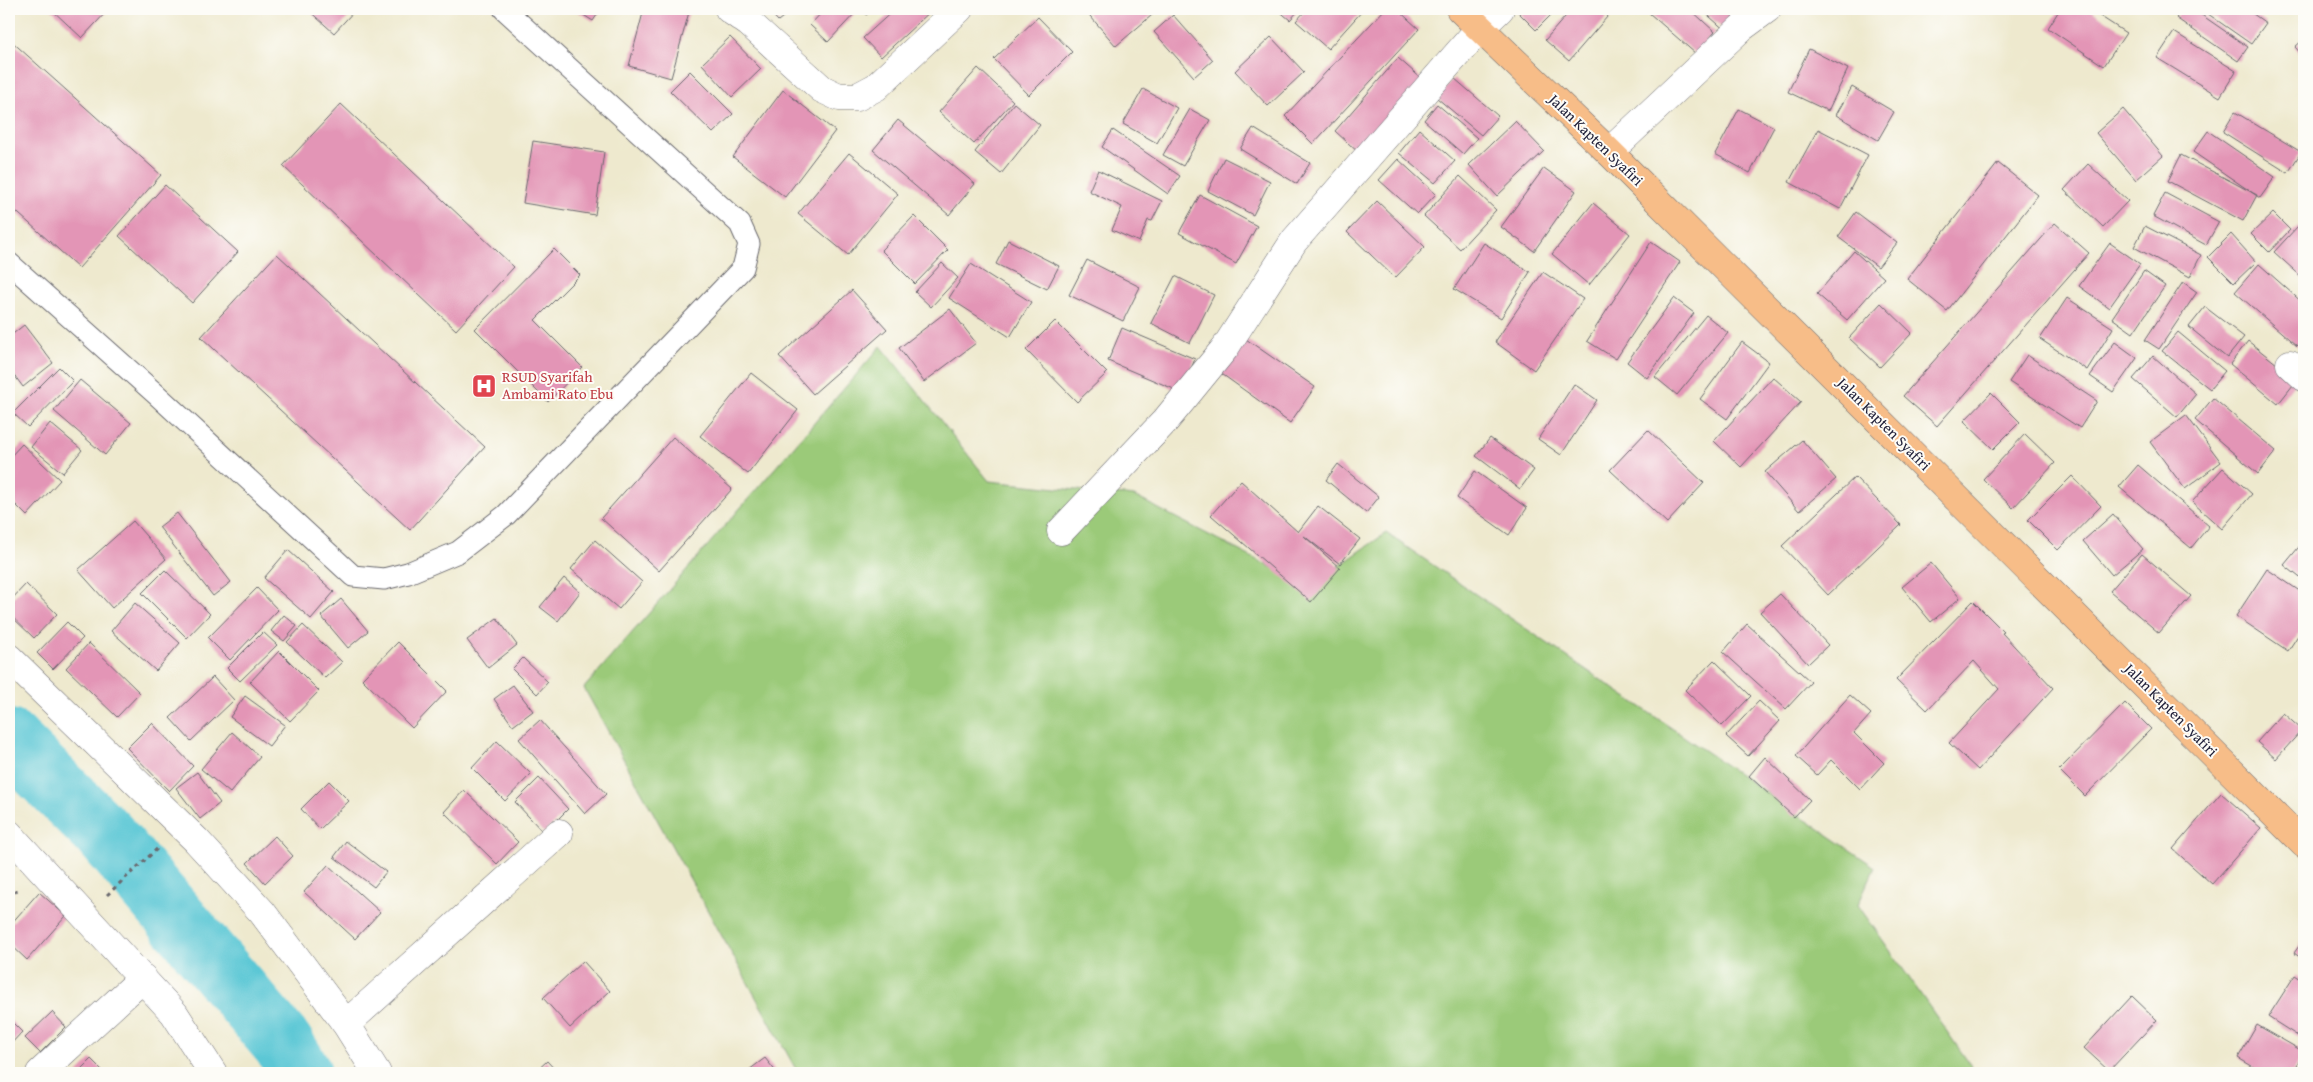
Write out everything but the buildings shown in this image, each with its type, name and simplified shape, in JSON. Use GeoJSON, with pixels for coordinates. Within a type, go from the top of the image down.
{"type":"FeatureCollection","features":[{"type":"Feature","properties":{"kind":"highway","name":"Jalan Kapten Syafiri"},"geometry":{"type":"LineString","coordinates":[[1460,9],[1609,152],[2304,844]]}},
{"type":"Feature","properties":{"kind":"street"},"geometry":{"type":"LineString","coordinates":[[729,9],[749,23],[822,89],[839,97],[857,97],[876,87],[959,9]]}},
{"type":"Feature","properties":{"kind":"street"},"geometry":{"type":"LineString","coordinates":[[1061,531],[1184,398],[1225,348],[1294,240],[1480,28],[1500,9]]}},
{"type":"Feature","properties":{"kind":"street"},"geometry":{"type":"LineString","coordinates":[[1609,152],[1741,28],[1767,9]]}},
{"type":"Feature","properties":{"kind":"street"},"geometry":{"type":"LineString","coordinates":[[9,658],[203,847],[262,912],[346,1024],[377,1073]]}},
{"type":"Feature","properties":{"kind":"street"},"geometry":{"type":"LineString","coordinates":[[346,1024],[559,833]]}},
{"type":"Feature","properties":{"kind":"street"},"geometry":{"type":"LineString","coordinates":[[9,834],[174,1013],[213,1073]]}},
{"type":"Feature","properties":{"kind":"street"},"geometry":{"type":"LineString","coordinates":[[40,1073],[143,978]]}},
{"type":"Feature","properties":{"kind":"lane"},"geometry":{"type":"LineString","coordinates":[[9,263],[158,395],[353,576],[384,579],[408,573],[458,552],[506,515],[743,268],[749,244],[740,224],[504,9]]}},
{"type":"Feature","properties":{"kind":"path"},"geometry":{"type":"LineString","coordinates":[[111,891],[163,843]]}},
{"type":"Feature","properties":{"kind":"green space"},"geometry":{"type":"Polygon","coordinates":[[[881,346],[989,481],[1134,496],[1309,587],[1386,533],[1875,867],[1858,905],[1976,1073],[798,1073],[584,688],[881,346]]]}},
{"type":"Feature","properties":{"kind":"waterway"},"geometry":{"type":"LineString","coordinates":[[9,740],[106,836],[283,1044],[301,1073]]}},
{"type":"Feature","properties":{"kind":"place","name":"RSUD Syarifah Ambami Rato Ebu"},"geometry":{"type":"Point","coordinates":[484,386]}}]}
